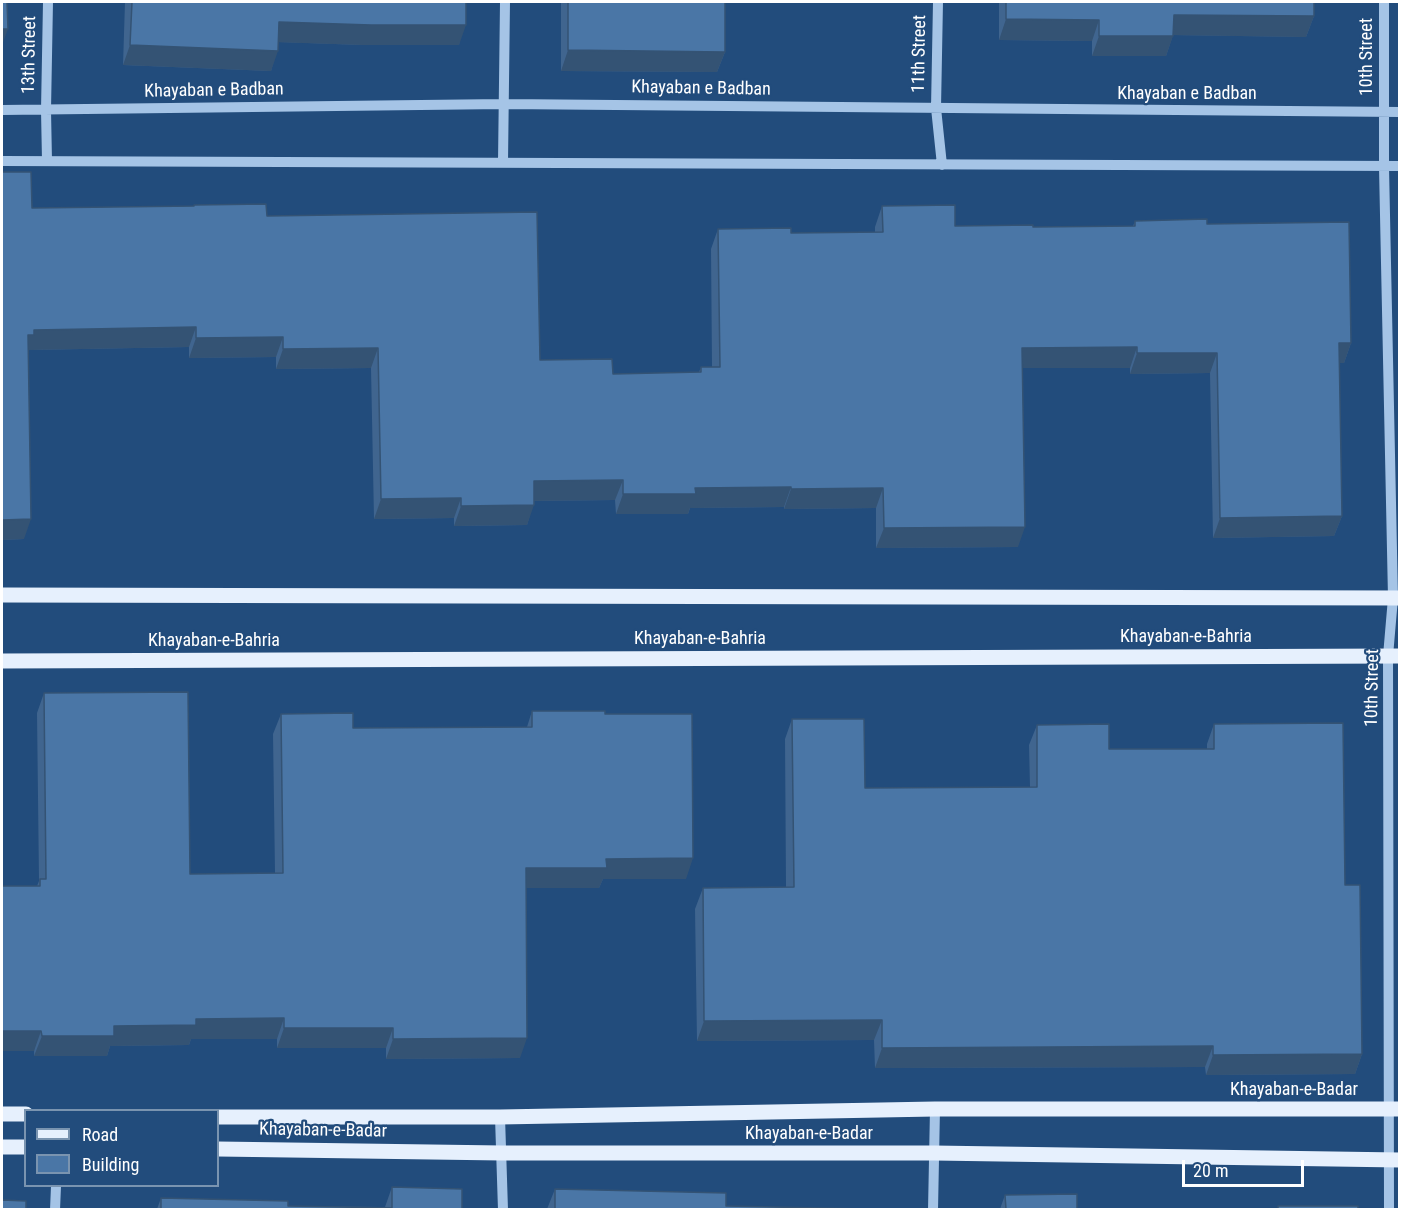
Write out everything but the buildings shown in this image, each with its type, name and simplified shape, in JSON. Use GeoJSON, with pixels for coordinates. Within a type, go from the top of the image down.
{"type":"FeatureCollection","features":[{"type":"Feature","properties":{"kind":"main road"},"geometry":{"type":"LineString","coordinates":[[2,595],[1396,598]]}},
{"type":"Feature","properties":{"kind":"main road","name":"Khayaban-e-Bahria"},"geometry":{"type":"LineString","coordinates":[[2,661],[1394,656]]}},
{"type":"Feature","properties":{"kind":"main road","name":"Khayaban-e-Badar"},"geometry":{"type":"LineString","coordinates":[[219,1117],[500,1117],[935,1110],[1394,1109]]}},
{"type":"Feature","properties":{"kind":"main road"},"geometry":{"type":"LineString","coordinates":[[2,1114],[24,1114]]}},
{"type":"Feature","properties":{"kind":"main road"},"geometry":{"type":"LineString","coordinates":[[2,1147],[24,1147]]}},
{"type":"Feature","properties":{"kind":"main road","name":"Khayaban-e-Badar"},"geometry":{"type":"LineString","coordinates":[[219,1149],[502,1153],[934,1153],[1394,1160]]}},
{"type":"Feature","properties":{"kind":"street","name":"13th Street"},"geometry":{"type":"LineString","coordinates":[[47,161],[45,110],[48,2]]}},
{"type":"Feature","properties":{"kind":"street"},"geometry":{"type":"LineString","coordinates":[[502,162],[505,2]]}},
{"type":"Feature","properties":{"kind":"street","name":"11th Street"},"geometry":{"type":"LineString","coordinates":[[938,2],[936,108],[942,165]]}},
{"type":"Feature","properties":{"kind":"street","name":"10th Street"},"geometry":{"type":"LineString","coordinates":[[1384,2],[1384,166],[1396,598],[1394,1160],[1389,1209]]}},
{"type":"Feature","properties":{"kind":"street","name":"Khayaban e Badban"},"geometry":{"type":"LineString","coordinates":[[2,110],[504,104],[1400,112]]}},
{"type":"Feature","properties":{"kind":"street"},"geometry":{"type":"LineString","coordinates":[[2,161],[1400,166]]}},
{"type":"Feature","properties":{"kind":"street"},"geometry":{"type":"LineString","coordinates":[[933,1209],[935,1110]]}},
{"type":"Feature","properties":{"kind":"street"},"geometry":{"type":"LineString","coordinates":[[500,1117],[502,1209]]}},
{"type":"Feature","properties":{"kind":"street"},"geometry":{"type":"LineString","coordinates":[[56,1187],[56,1209]]}}]}
